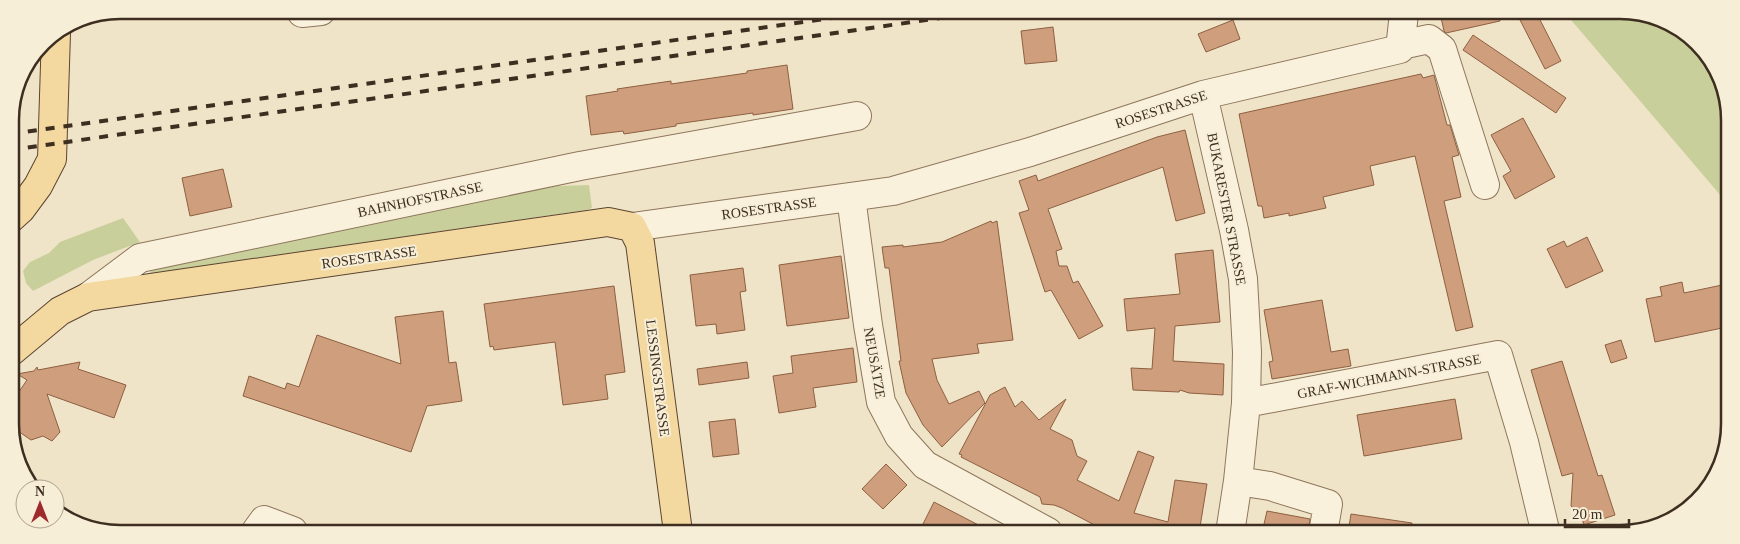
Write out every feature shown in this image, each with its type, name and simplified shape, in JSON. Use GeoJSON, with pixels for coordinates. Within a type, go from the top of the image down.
{"type":"FeatureCollection","features":[{"type":"Feature","properties":{"kind":"main road"},"geometry":{"type":"LineString","coordinates":[[19,211],[38,186],[52,159],[56,42]]}},
{"type":"Feature","properties":{"kind":"main road","name":"ROSESTRASSE"},"geometry":{"type":"LineString","coordinates":[[88,297],[608,222],[632,227]]}},
{"type":"Feature","properties":{"kind":"main road","name":"LESSINGSTRASSE"},"geometry":{"type":"LineString","coordinates":[[632,227],[640,243],[677,525]]}},
{"type":"Feature","properties":{"kind":"main road","name":"BAHNHOFSTRASSE"},"geometry":{"type":"LineString","coordinates":[[19,344],[60,311],[88,297]]}},
{"type":"Feature","properties":{"kind":"street"},"geometry":{"type":"LineString","coordinates":[[1401,45],[1403,19]]}},
{"type":"Feature","properties":{"kind":"street","name":"ROSESTRASSE"},"geometry":{"type":"LineString","coordinates":[[632,227],[892,191],[1030,152],[1203,95],[1400,49],[1401,45],[1429,39],[1442,49],[1485,184]]}},
{"type":"Feature","properties":{"kind":"street","name":"BUKARESTER STRASSE"},"geometry":{"type":"LineString","coordinates":[[1203,95],[1234,230],[1243,279],[1247,352],[1246,403],[1231,525]]}},
{"type":"Feature","properties":{"kind":"street","name":"BAHNHOFSTRASSE"},"geometry":{"type":"LineString","coordinates":[[88,297],[140,258],[580,166],[857,116]]}},
{"type":"Feature","properties":{"kind":"street","name":"NEUSÄTZE"},"geometry":{"type":"LineString","coordinates":[[852,197],[868,325],[881,402],[899,436],[925,465],[1035,525]]}},
{"type":"Feature","properties":{"kind":"street"},"geometry":{"type":"LineString","coordinates":[[106,261],[140,258]]}},
{"type":"Feature","properties":{"kind":"street","name":"GRAF-WICHMANN-STRASSE"},"geometry":{"type":"LineString","coordinates":[[1246,403],[1498,355],[1524,442],[1544,525]]}},
{"type":"Feature","properties":{"kind":"street"},"geometry":{"type":"LineString","coordinates":[[1238,481],[1270,486],[1328,504],[1324,525]]}},
{"type":"Feature","properties":{"kind":"street"},"geometry":{"type":"LineString","coordinates":[[260,525],[264,520],[277,525]]}},
{"type":"Feature","properties":{"kind":"green space"},"geometry":{"type":"Polygon","coordinates":[[[1570,19],[1620,19],[1646,22],[1671,32],[1692,48],[1711,75],[1719,100],[1721,120],[1721,196],[1570,19]]]}},
{"type":"Feature","properties":{"kind":"green space"},"geometry":{"type":"Polygon","coordinates":[[[589,185],[592,208],[587,210],[180,269],[151,277],[150,272],[182,255],[528,187],[589,185]]]}},
{"type":"Feature","properties":{"kind":"green space"},"geometry":{"type":"Polygon","coordinates":[[[123,218],[140,242],[93,260],[33,291],[26,283],[23,271],[30,262],[49,253],[60,242],[123,218]]]}},
{"type":"Feature","properties":{"kind":"building"},"geometry":{"type":"Polygon","coordinates":[[[1441,19],[1500,19],[1500,21],[1446,33],[1441,19]]]}},
{"type":"Feature","properties":{"kind":"building"},"geometry":{"type":"Polygon","coordinates":[[[1520,19],[1540,19],[1561,61],[1545,69],[1520,19]]]}},
{"type":"Feature","properties":{"kind":"building"},"geometry":{"type":"Polygon","coordinates":[[[1233,20],[1240,39],[1206,52],[1198,34],[1233,20]]]}},
{"type":"Feature","properties":{"kind":"building"},"geometry":{"type":"Polygon","coordinates":[[[1053,27],[1057,61],[1025,64],[1021,31],[1053,27]]]}},
{"type":"Feature","properties":{"kind":"building"},"geometry":{"type":"Polygon","coordinates":[[[1473,35],[1566,98],[1556,113],[1463,50],[1473,35]]]}},
{"type":"Feature","properties":{"kind":"building"},"geometry":{"type":"Polygon","coordinates":[[[787,65],[793,109],[676,124],[676,126],[624,134],[623,131],[591,135],[586,96],[618,91],[617,89],[671,81],[671,84],[787,65]]]}},
{"type":"Feature","properties":{"kind":"building"},"geometry":{"type":"Polygon","coordinates":[[[1421,74],[1423,78],[1434,75],[1447,125],[1450,125],[1459,155],[1452,157],[1461,197],[1444,201],[1473,327],[1456,331],[1415,156],[1370,166],[1374,185],[1323,197],[1326,208],[1289,216],[1289,213],[1264,218],[1262,206],[1258,206],[1239,114],[1421,74]]]}},
{"type":"Feature","properties":{"kind":"building"},"geometry":{"type":"Polygon","coordinates":[[[1523,118],[1555,177],[1515,199],[1503,176],[1511,171],[1491,135],[1523,118]]]}},
{"type":"Feature","properties":{"kind":"building"},"geometry":{"type":"Polygon","coordinates":[[[1185,130],[1205,213],[1176,221],[1163,167],[1048,209],[1062,249],[1056,251],[1059,266],[1067,266],[1073,283],[1078,281],[1103,326],[1079,339],[1051,290],[1045,292],[1019,213],[1029,210],[1019,181],[1036,175],[1038,181],[1157,137],[1185,130]]]}},
{"type":"Feature","properties":{"kind":"building"},"geometry":{"type":"Polygon","coordinates":[[[223,169],[232,207],[190,216],[182,178],[223,169]]]}},
{"type":"Feature","properties":{"kind":"building"},"geometry":{"type":"Polygon","coordinates":[[[991,221],[992,223],[997,221],[1013,340],[977,344],[979,353],[932,359],[937,380],[949,404],[979,391],[985,403],[942,447],[923,425],[906,393],[899,361],[901,361],[889,268],[885,268],[882,247],[903,245],[903,247],[942,242],[991,221]]]}},
{"type":"Feature","properties":{"kind":"building"},"geometry":{"type":"Polygon","coordinates":[[[1587,237],[1603,271],[1566,288],[1547,249],[1564,241],[1567,247],[1587,237]]]}},
{"type":"Feature","properties":{"kind":"building"},"geometry":{"type":"Polygon","coordinates":[[[1213,250],[1220,322],[1175,326],[1173,361],[1224,364],[1223,395],[1189,393],[1180,390],[1179,392],[1133,390],[1131,368],[1152,369],[1155,328],[1127,331],[1124,299],[1180,294],[1175,254],[1213,250]]]}},
{"type":"Feature","properties":{"kind":"building"},"geometry":{"type":"Polygon","coordinates":[[[841,256],[849,318],[787,326],[779,265],[841,256]]]}},
{"type":"Feature","properties":{"kind":"building"},"geometry":{"type":"Polygon","coordinates":[[[743,268],[746,291],[740,292],[745,330],[717,334],[716,324],[696,326],[690,275],[743,268]]]}},
{"type":"Feature","properties":{"kind":"building"},"geometry":{"type":"Polygon","coordinates":[[[1682,282],[1684,293],[1721,285],[1721,328],[1655,342],[1646,299],[1662,296],[1660,287],[1682,282]]]}},
{"type":"Feature","properties":{"kind":"building"},"geometry":{"type":"Polygon","coordinates":[[[614,286],[625,372],[605,375],[608,399],[563,405],[555,342],[494,350],[493,346],[490,347],[484,304],[614,286]]]}},
{"type":"Feature","properties":{"kind":"building"},"geometry":{"type":"Polygon","coordinates":[[[1322,300],[1331,352],[1348,349],[1351,366],[1272,379],[1269,362],[1273,361],[1264,310],[1322,300]]]}},
{"type":"Feature","properties":{"kind":"building"},"geometry":{"type":"Polygon","coordinates":[[[443,311],[449,363],[456,362],[462,401],[427,406],[411,452],[243,396],[249,376],[285,389],[287,383],[299,387],[317,335],[401,364],[395,317],[443,311]]]}},
{"type":"Feature","properties":{"kind":"building"},"geometry":{"type":"Polygon","coordinates":[[[1621,340],[1627,358],[1611,363],[1605,345],[1621,340]]]}},
{"type":"Feature","properties":{"kind":"building"},"geometry":{"type":"Polygon","coordinates":[[[853,348],[857,382],[813,388],[816,407],[779,413],[773,376],[793,373],[791,356],[853,348]]]}},
{"type":"Feature","properties":{"kind":"building"},"geometry":{"type":"Polygon","coordinates":[[[1562,361],[1598,476],[1602,475],[1615,515],[1584,525],[1581,515],[1571,506],[1573,473],[1562,476],[1531,370],[1562,361]]]}},
{"type":"Feature","properties":{"kind":"building"},"geometry":{"type":"Polygon","coordinates":[[[80,362],[78,369],[126,385],[114,418],[47,394],[60,432],[52,441],[43,436],[31,440],[19,432],[19,392],[27,380],[19,374],[34,371],[37,367],[38,370],[80,362]]]}},
{"type":"Feature","properties":{"kind":"building"},"geometry":{"type":"Polygon","coordinates":[[[747,362],[749,378],[699,385],[697,369],[747,362]]]}},
{"type":"Feature","properties":{"kind":"building"},"geometry":{"type":"Polygon","coordinates":[[[1005,387],[1015,407],[1022,401],[1039,420],[1066,399],[1050,429],[1072,440],[1077,456],[1087,461],[1077,480],[1119,501],[1138,451],[1154,457],[1134,513],[1168,522],[1175,480],[1207,484],[1200,525],[1095,525],[1062,508],[1042,504],[1040,497],[961,457],[962,455],[959,454],[990,395],[1005,387]]]}},
{"type":"Feature","properties":{"kind":"building"},"geometry":{"type":"Polygon","coordinates":[[[1455,399],[1462,439],[1364,456],[1357,415],[1455,399]]]}},
{"type":"Feature","properties":{"kind":"building"},"geometry":{"type":"Polygon","coordinates":[[[735,419],[739,454],[713,457],[709,422],[735,419]]]}},
{"type":"Feature","properties":{"kind":"building"},"geometry":{"type":"Polygon","coordinates":[[[886,464],[907,485],[883,509],[862,489],[886,464]]]}},
{"type":"Feature","properties":{"kind":"building"},"geometry":{"type":"Polygon","coordinates":[[[934,502],[978,525],[922,525],[934,502]]]}},
{"type":"Feature","properties":{"kind":"building"},"geometry":{"type":"Polygon","coordinates":[[[1267,511],[1310,519],[1309,525],[1264,525],[1267,511]]]}},
{"type":"Feature","properties":{"kind":"building"},"geometry":{"type":"Polygon","coordinates":[[[1351,514],[1412,523],[1412,525],[1349,525],[1351,514]]]}},
{"type":"Feature","properties":{"kind":"railway"},"geometry":{"type":"LineString","coordinates":[[19,133],[824,19]]}},
{"type":"Feature","properties":{"kind":"railway"},"geometry":{"type":"LineString","coordinates":[[19,149],[934,19]]}}]}
